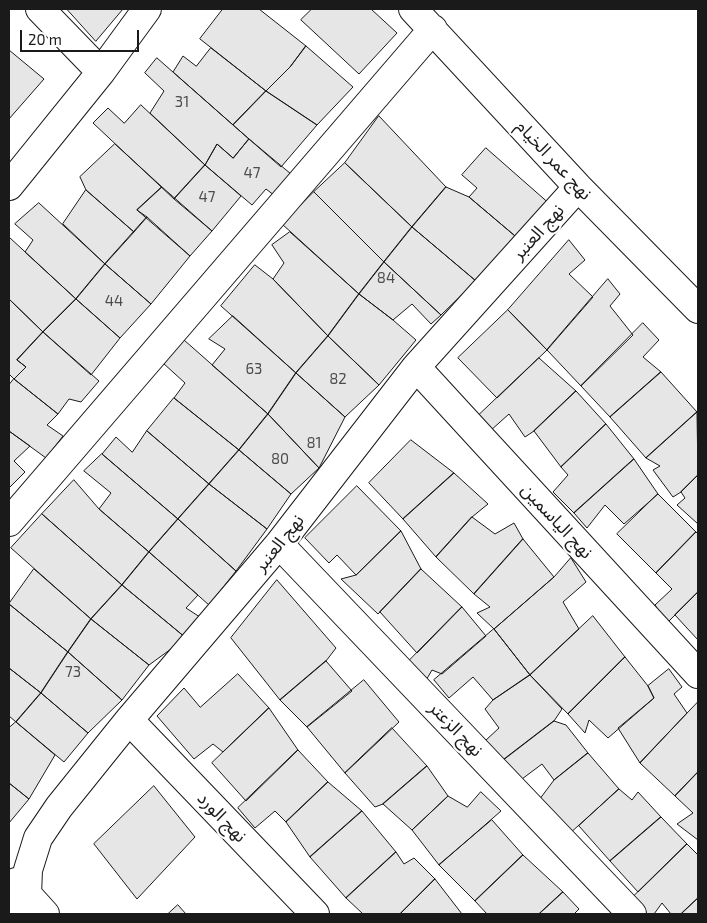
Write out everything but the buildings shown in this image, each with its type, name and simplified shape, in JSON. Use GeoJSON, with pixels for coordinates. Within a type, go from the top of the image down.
{"type":"FeatureCollection","features":[{"type":"Feature","properties":{"kind":"street"},"geometry":{"type":"LineString","coordinates":[[40,9],[101,72]]}},
{"type":"Feature","properties":{"kind":"street"},"geometry":{"type":"LineString","coordinates":[[9,186],[101,72],[147,9]]}},
{"type":"Feature","properties":{"kind":"street","name":"نهج عمر الخيام"},"geometry":{"type":"LineString","coordinates":[[414,9],[578,186],[698,309]]}},
{"type":"Feature","properties":{"kind":"street"},"geometry":{"type":"LineString","coordinates":[[9,522],[433,29]]}},
{"type":"Feature","properties":{"kind":"street","name":"نهج العنبر"},"geometry":{"type":"LineString","coordinates":[[27,908],[28,870],[38,838],[59,807],[129,720],[279,544],[416,367],[578,186]]}},
{"type":"Feature","properties":{"kind":"street","name":"نهج الياسمين"},"geometry":{"type":"LineString","coordinates":[[416,367],[698,674]]}},
{"type":"Feature","properties":{"kind":"street","name":"نهج الزعتر"},"geometry":{"type":"LineString","coordinates":[[279,544],[632,914]]}},
{"type":"Feature","properties":{"kind":"street","name":"نهج الورد"},"geometry":{"type":"LineString","coordinates":[[129,720],[316,914]]}},
{"type":"Feature","properties":{"kind":"street"},"geometry":{"type":"LineString","coordinates":[[9,874],[27,908]]}}]}
